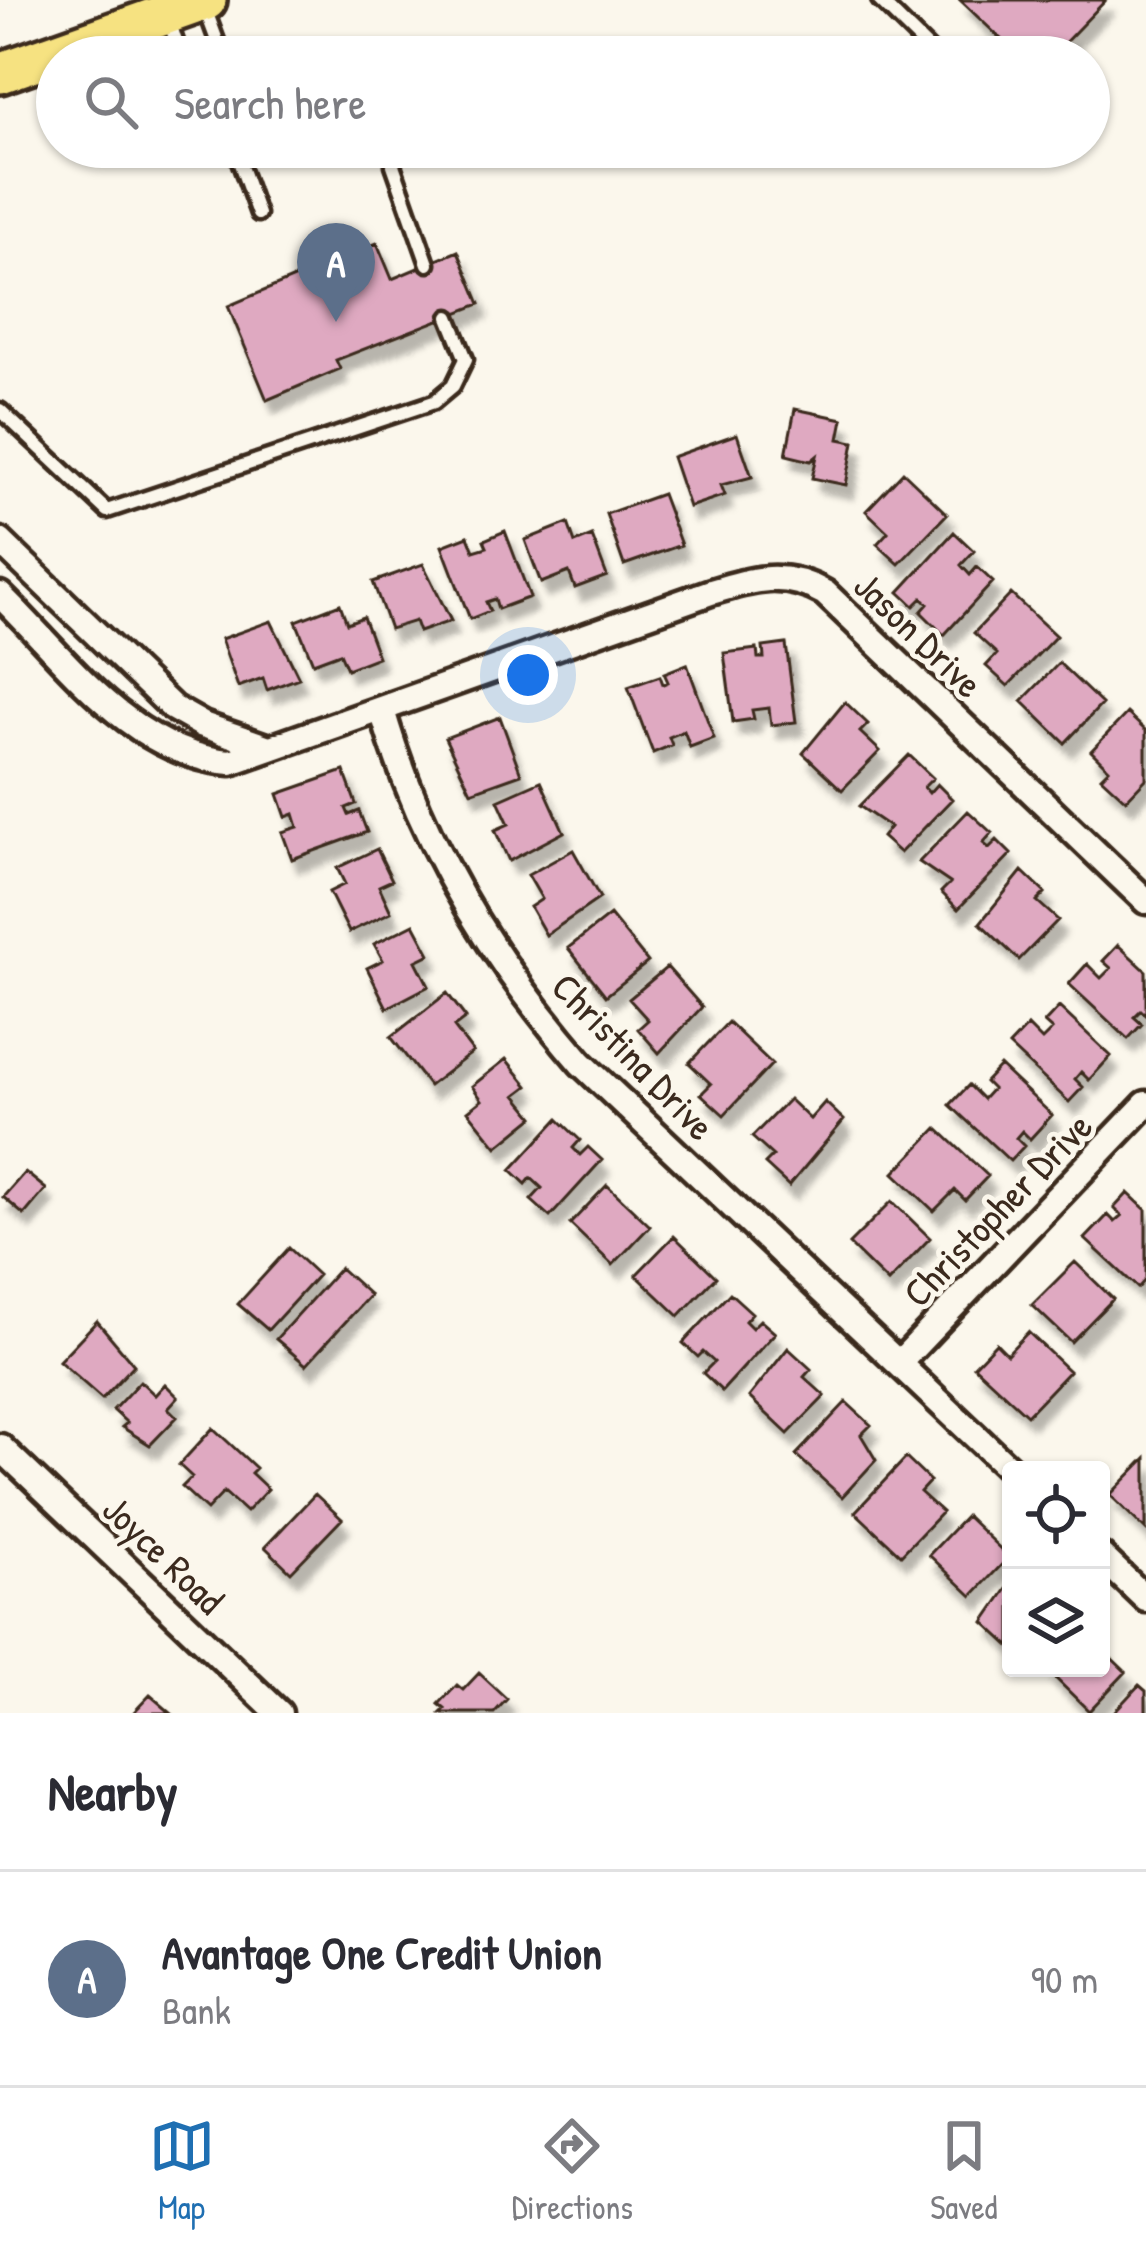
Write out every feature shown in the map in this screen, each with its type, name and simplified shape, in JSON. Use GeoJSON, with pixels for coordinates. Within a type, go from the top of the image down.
{"type":"FeatureCollection","features":[{"type":"Feature","properties":{"kind":"main road"},"geometry":{"type":"LineString","coordinates":[[106,36],[192,6]]}},
{"type":"Feature","properties":{"kind":"main road"},"geometry":{"type":"LineString","coordinates":[[0,73],[36,60]]}},
{"type":"Feature","properties":{"kind":"street"},"geometry":{"type":"LineString","coordinates":[[0,541],[173,708],[203,725],[269,748]]}},
{"type":"Feature","properties":{"kind":"street","name":"Jason Drive"},"geometry":{"type":"LineString","coordinates":[[382,710],[711,592],[758,578],[789,578],[825,593],[1146,901]]}},
{"type":"Feature","properties":{"kind":"street"},"geometry":{"type":"LineString","coordinates":[[20,614],[46,586]]}},
{"type":"Feature","properties":{"kind":"street"},"geometry":{"type":"LineString","coordinates":[[0,595],[109,702],[163,744],[205,760],[231,761],[382,710]]}},
{"type":"Feature","properties":{"kind":"street","name":"Christina Drive"},"geometry":{"type":"LineString","coordinates":[[382,710],[396,756],[453,884],[533,1008],[581,1064],[1002,1461]]}},
{"type":"Feature","properties":{"kind":"street","name":"Christopher Drive"},"geometry":{"type":"LineString","coordinates":[[899,1363],[1146,1104]]}},
{"type":"Feature","properties":{"kind":"street","name":"Joyce Road"},"geometry":{"type":"LineString","coordinates":[[0,1447],[279,1713]]}},
{"type":"Feature","properties":{"kind":"street"},"geometry":{"type":"LineString","coordinates":[[1110,1565],[1146,1599]]}},
{"type":"Feature","properties":{"kind":"lane"},"geometry":{"type":"LineString","coordinates":[[879,0],[916,36]]}},
{"type":"Feature","properties":{"kind":"lane"},"geometry":{"type":"LineString","coordinates":[[186,36],[192,6]]}},
{"type":"Feature","properties":{"kind":"lane"},"geometry":{"type":"LineString","coordinates":[[192,6],[210,36]]}},
{"type":"Feature","properties":{"kind":"lane"},"geometry":{"type":"LineString","coordinates":[[242,168],[258,214]]}},
{"type":"Feature","properties":{"kind":"lane"},"geometry":{"type":"LineString","coordinates":[[394,168],[428,264]]}},
{"type":"Feature","properties":{"kind":"lane"},"geometry":{"type":"LineString","coordinates":[[0,410],[106,511],[434,401],[453,386],[466,358],[449,317]]}},
{"type":"Feature","properties":{"kind":"building"},"geometry":{"type":"Polygon","coordinates":[[[960,0],[1106,0],[1071,36],[998,36],[960,0]]]}},
{"type":"Feature","properties":{"kind":"building"},"geometry":{"type":"Polygon","coordinates":[[[377,243],[392,279],[458,251],[480,304],[336,360],[340,369],[267,400],[228,306],[377,243]]]}},
{"type":"Feature","properties":{"kind":"building"},"geometry":{"type":"Polygon","coordinates":[[[795,409],[843,419],[839,439],[854,442],[846,485],[812,478],[817,456],[811,461],[786,455],[795,409]]]}},
{"type":"Feature","properties":{"kind":"building"},"geometry":{"type":"Polygon","coordinates":[[[737,434],[752,477],[721,485],[725,495],[689,507],[672,457],[737,434]]]}},
{"type":"Feature","properties":{"kind":"building"},"geometry":{"type":"Polygon","coordinates":[[[903,472],[947,514],[899,564],[877,544],[888,532],[866,511],[903,472]]]}},
{"type":"Feature","properties":{"kind":"building"},"geometry":{"type":"Polygon","coordinates":[[[662,494],[681,545],[624,565],[606,514],[662,494]]]}},
{"type":"Feature","properties":{"kind":"building"},"geometry":{"type":"Polygon","coordinates":[[[568,523],[575,543],[592,536],[607,576],[575,588],[569,572],[541,583],[525,540],[568,523]]]}},
{"type":"Feature","properties":{"kind":"building"},"geometry":{"type":"Polygon","coordinates":[[[505,531],[530,597],[498,609],[495,599],[486,602],[490,611],[470,619],[442,546],[468,536],[474,551],[487,547],[484,540],[505,531]]]}},
{"type":"Feature","properties":{"kind":"building"},"geometry":{"type":"Polygon","coordinates":[[[954,532],[974,551],[961,565],[970,575],[977,567],[993,582],[944,635],[921,612],[928,604],[922,598],[914,606],[899,592],[954,532]]]}},
{"type":"Feature","properties":{"kind":"building"},"geometry":{"type":"Polygon","coordinates":[[[423,564],[451,621],[419,632],[415,621],[390,629],[373,582],[423,564]]]}},
{"type":"Feature","properties":{"kind":"building"},"geometry":{"type":"Polygon","coordinates":[[[1011,594],[1056,636],[1008,686],[986,666],[997,654],[974,633],[1011,594]]]}},
{"type":"Feature","properties":{"kind":"building"},"geometry":{"type":"Polygon","coordinates":[[[340,604],[347,623],[363,617],[378,657],[347,669],[340,653],[313,663],[296,621],[340,604]]]}},
{"type":"Feature","properties":{"kind":"building"},"geometry":{"type":"Polygon","coordinates":[[[271,621],[299,678],[267,690],[263,678],[238,687],[221,639],[271,621]]]}},
{"type":"Feature","properties":{"kind":"building"},"geometry":{"type":"Polygon","coordinates":[[[786,644],[796,722],[771,725],[769,708],[752,710],[754,719],[733,722],[724,653],[757,649],[758,658],[764,658],[763,647],[786,644]]]}},
{"type":"Feature","properties":{"kind":"building"},"geometry":{"type":"Polygon","coordinates":[[[1059,663],[1102,704],[1065,743],[1022,701],[1059,663]]]}},
{"type":"Feature","properties":{"kind":"building"},"geometry":{"type":"Polygon","coordinates":[[[687,664],[714,738],[690,747],[684,731],[669,737],[672,745],[653,753],[628,687],[660,676],[663,684],[668,682],[664,673],[687,664]]]}},
{"type":"Feature","properties":{"kind":"building"},"geometry":{"type":"Polygon","coordinates":[[[845,702],[868,724],[860,732],[880,751],[842,790],[803,753],[845,702]]]}},
{"type":"Feature","properties":{"kind":"building"},"geometry":{"type":"Polygon","coordinates":[[[1127,713],[1146,731],[1146,779],[1126,800],[1101,777],[1109,769],[1091,751],[1127,713]]]}},
{"type":"Feature","properties":{"kind":"building"},"geometry":{"type":"Polygon","coordinates":[[[500,717],[521,774],[471,792],[445,738],[500,717]]]}},
{"type":"Feature","properties":{"kind":"building"},"geometry":{"type":"Polygon","coordinates":[[[909,755],[933,778],[924,787],[929,793],[937,784],[952,799],[900,853],[882,837],[890,827],[859,806],[909,755]]]}},
{"type":"Feature","properties":{"kind":"building"},"geometry":{"type":"Polygon","coordinates":[[[344,771],[356,804],[346,808],[349,815],[359,811],[367,832],[292,859],[282,832],[298,827],[294,814],[286,817],[278,794],[344,771]]]}},
{"type":"Feature","properties":{"kind":"building"},"geometry":{"type":"Polygon","coordinates":[[[541,781],[564,832],[509,861],[495,830],[509,824],[498,800],[541,781]]]}},
{"type":"Feature","properties":{"kind":"building"},"geometry":{"type":"Polygon","coordinates":[[[968,811],[992,833],[983,843],[989,848],[997,840],[1011,854],[958,909],[941,892],[950,883],[919,862],[968,811]]]}},
{"type":"Feature","properties":{"kind":"building"},"geometry":{"type":"Polygon","coordinates":[[[377,849],[392,880],[379,886],[391,912],[349,932],[329,892],[345,884],[337,868],[377,849]]]}},
{"type":"Feature","properties":{"kind":"building"},"geometry":{"type":"Polygon","coordinates":[[[573,850],[600,898],[546,935],[530,907],[542,899],[528,875],[573,850]]]}},
{"type":"Feature","properties":{"kind":"building"},"geometry":{"type":"Polygon","coordinates":[[[1022,871],[1045,893],[1037,901],[1058,920],[1019,960],[980,923],[1022,871]]]}},
{"type":"Feature","properties":{"kind":"building"},"geometry":{"type":"Polygon","coordinates":[[[610,915],[648,962],[606,996],[568,948],[610,915]]]}},
{"type":"Feature","properties":{"kind":"building"},"geometry":{"type":"Polygon","coordinates":[[[414,924],[430,954],[416,961],[429,986],[387,1008],[367,968],[383,960],[374,944],[414,924]]]}},
{"type":"Feature","properties":{"kind":"building"},"geometry":{"type":"Polygon","coordinates":[[[1118,945],[1146,971],[1146,1015],[1141,1010],[1134,1017],[1142,1024],[1128,1039],[1069,984],[1087,964],[1101,978],[1111,968],[1103,961],[1118,945]]]}},
{"type":"Feature","properties":{"kind":"building"},"geometry":{"type":"Polygon","coordinates":[[[667,967],[702,1007],[659,1053],[638,1029],[648,1020],[629,999],[667,967]]]}},
{"type":"Feature","properties":{"kind":"building"},"geometry":{"type":"Polygon","coordinates":[[[447,993],[466,1018],[454,1027],[473,1052],[429,1086],[391,1037],[447,993]]]}},
{"type":"Feature","properties":{"kind":"building"},"geometry":{"type":"Polygon","coordinates":[[[1059,1007],[1111,1056],[1089,1080],[1081,1072],[1075,1079],[1083,1087],[1069,1102],[1009,1046],[1028,1026],[1042,1040],[1052,1030],[1044,1023],[1059,1007]]]}},
{"type":"Feature","properties":{"kind":"building"},"geometry":{"type":"Polygon","coordinates":[[[728,1022],[772,1064],[724,1115],[701,1094],[711,1084],[689,1063],[728,1022]]]}},
{"type":"Feature","properties":{"kind":"building"},"geometry":{"type":"Polygon","coordinates":[[[506,1059],[528,1086],[516,1095],[534,1117],[497,1147],[468,1111],[482,1100],[472,1086],[506,1059]]]}},
{"type":"Feature","properties":{"kind":"building"},"geometry":{"type":"Polygon","coordinates":[[[1000,1066],[1052,1115],[1030,1139],[1022,1131],[1016,1138],[1024,1146],[1010,1161],[950,1105],[969,1085],[983,1099],[992,1089],[985,1082],[1000,1066]]]}},
{"type":"Feature","properties":{"kind":"building"},"geometry":{"type":"Polygon","coordinates":[[[789,1099],[810,1119],[825,1102],[844,1120],[789,1186],[765,1164],[773,1156],[752,1137],[789,1099]]]}},
{"type":"Feature","properties":{"kind":"building"},"geometry":{"type":"Polygon","coordinates":[[[558,1119],[580,1140],[573,1148],[580,1155],[588,1147],[602,1160],[550,1217],[531,1200],[542,1188],[531,1178],[526,1184],[511,1170],[558,1119]]]}},
{"type":"Feature","properties":{"kind":"building"},"geometry":{"type":"Polygon","coordinates":[[[937,1128],[988,1176],[965,1200],[955,1190],[934,1211],[894,1173],[937,1128]]]}},
{"type":"Feature","properties":{"kind":"building"},"geometry":{"type":"Polygon","coordinates":[[[25,1172],[46,1189],[24,1215],[3,1197],[25,1172]]]}},
{"type":"Feature","properties":{"kind":"building"},"geometry":{"type":"Polygon","coordinates":[[[607,1185],[650,1226],[613,1265],[570,1224],[607,1185]]]}},
{"type":"Feature","properties":{"kind":"building"},"geometry":{"type":"Polygon","coordinates":[[[1128,1193],[1146,1210],[1146,1279],[1138,1288],[1085,1239],[1108,1215],[1115,1222],[1122,1216],[1114,1208],[1128,1193]]]}},
{"type":"Feature","properties":{"kind":"building"},"geometry":{"type":"Polygon","coordinates":[[[892,1201],[930,1238],[888,1282],[849,1244],[892,1201]]]}},
{"type":"Feature","properties":{"kind":"building"},"geometry":{"type":"Polygon","coordinates":[[[674,1236],[716,1277],[679,1316],[636,1275],[674,1236]]]}},
{"type":"Feature","properties":{"kind":"building"},"geometry":{"type":"Polygon","coordinates":[[[289,1248],[318,1275],[268,1330],[238,1304],[289,1248]]]}},
{"type":"Feature","properties":{"kind":"building"},"geometry":{"type":"Polygon","coordinates":[[[1075,1262],[1113,1299],[1071,1342],[1032,1305],[1075,1262]]]}},
{"type":"Feature","properties":{"kind":"building"},"geometry":{"type":"Polygon","coordinates":[[[340,1268],[370,1295],[306,1365],[276,1339],[340,1268]]]}},
{"type":"Feature","properties":{"kind":"building"},"geometry":{"type":"Polygon","coordinates":[[[730,1293],[752,1313],[745,1321],[752,1328],[760,1320],[775,1333],[722,1391],[703,1373],[714,1362],[703,1352],[698,1357],[683,1343],[730,1293]]]}},
{"type":"Feature","properties":{"kind":"building"},"geometry":{"type":"Polygon","coordinates":[[[97,1321],[134,1365],[102,1399],[59,1361],[97,1321]]]}},
{"type":"Feature","properties":{"kind":"building"},"geometry":{"type":"Polygon","coordinates":[[[1028,1332],[1069,1371],[1027,1415],[974,1366],[996,1343],[1007,1354],[1028,1332]]]}},
{"type":"Feature","properties":{"kind":"building"},"geometry":{"type":"Polygon","coordinates":[[[788,1348],[811,1369],[804,1377],[825,1396],[788,1434],[749,1397],[788,1348]]]}},
{"type":"Feature","properties":{"kind":"building"},"geometry":{"type":"Polygon","coordinates":[[[140,1381],[155,1395],[165,1384],[178,1397],[168,1408],[177,1417],[150,1445],[122,1427],[127,1423],[113,1410],[140,1381]]]}},
{"type":"Feature","properties":{"kind":"building"},"geometry":{"type":"Polygon","coordinates":[[[846,1402],[871,1425],[861,1435],[876,1460],[842,1497],[796,1455],[846,1402]]]}},
{"type":"Feature","properties":{"kind":"building"},"geometry":{"type":"Polygon","coordinates":[[[213,1428],[256,1468],[251,1473],[268,1489],[246,1512],[224,1492],[207,1510],[182,1487],[192,1477],[179,1465],[213,1428]]]}},
{"type":"Feature","properties":{"kind":"building"},"geometry":{"type":"Polygon","coordinates":[[[906,1458],[930,1481],[920,1492],[942,1512],[901,1555],[855,1512],[906,1458]]]}},
{"type":"Feature","properties":{"kind":"building"},"geometry":{"type":"Polygon","coordinates":[[[1146,1458],[1146,1530],[1110,1495],[1146,1458]]]}},
{"type":"Feature","properties":{"kind":"building"},"geometry":{"type":"Polygon","coordinates":[[[315,1494],[342,1519],[291,1572],[265,1547],[315,1494]]]}},
{"type":"Feature","properties":{"kind":"building"},"geometry":{"type":"Polygon","coordinates":[[[966,1516],[1002,1550],[1002,1564],[972,1596],[929,1555],[966,1516]]]}},
{"type":"Feature","properties":{"kind":"building"},"geometry":{"type":"Polygon","coordinates":[[[1002,1596],[1002,1639],[984,1622],[1002,1596]]]}},
{"type":"Feature","properties":{"kind":"building"},"geometry":{"type":"Polygon","coordinates":[[[1110,1657],[1126,1672],[1089,1711],[1054,1677],[1110,1677],[1110,1657]]]}},
{"type":"Feature","properties":{"kind":"building"},"geometry":{"type":"Polygon","coordinates":[[[479,1673],[507,1699],[494,1713],[441,1713],[445,1709],[439,1704],[457,1685],[463,1690],[479,1673]]]}},
{"type":"Feature","properties":{"kind":"building"},"geometry":{"type":"Polygon","coordinates":[[[1139,1685],[1146,1691],[1146,1713],[1113,1713],[1139,1685]]]}},
{"type":"Feature","properties":{"kind":"building"},"geometry":{"type":"Polygon","coordinates":[[[150,1695],[171,1713],[133,1713],[150,1695]]]}},
{"type":"Feature","properties":{"kind":"place","name":"Avantage One Credit Union"},"geometry":{"type":"Point","coordinates":[336,322]}}]}
